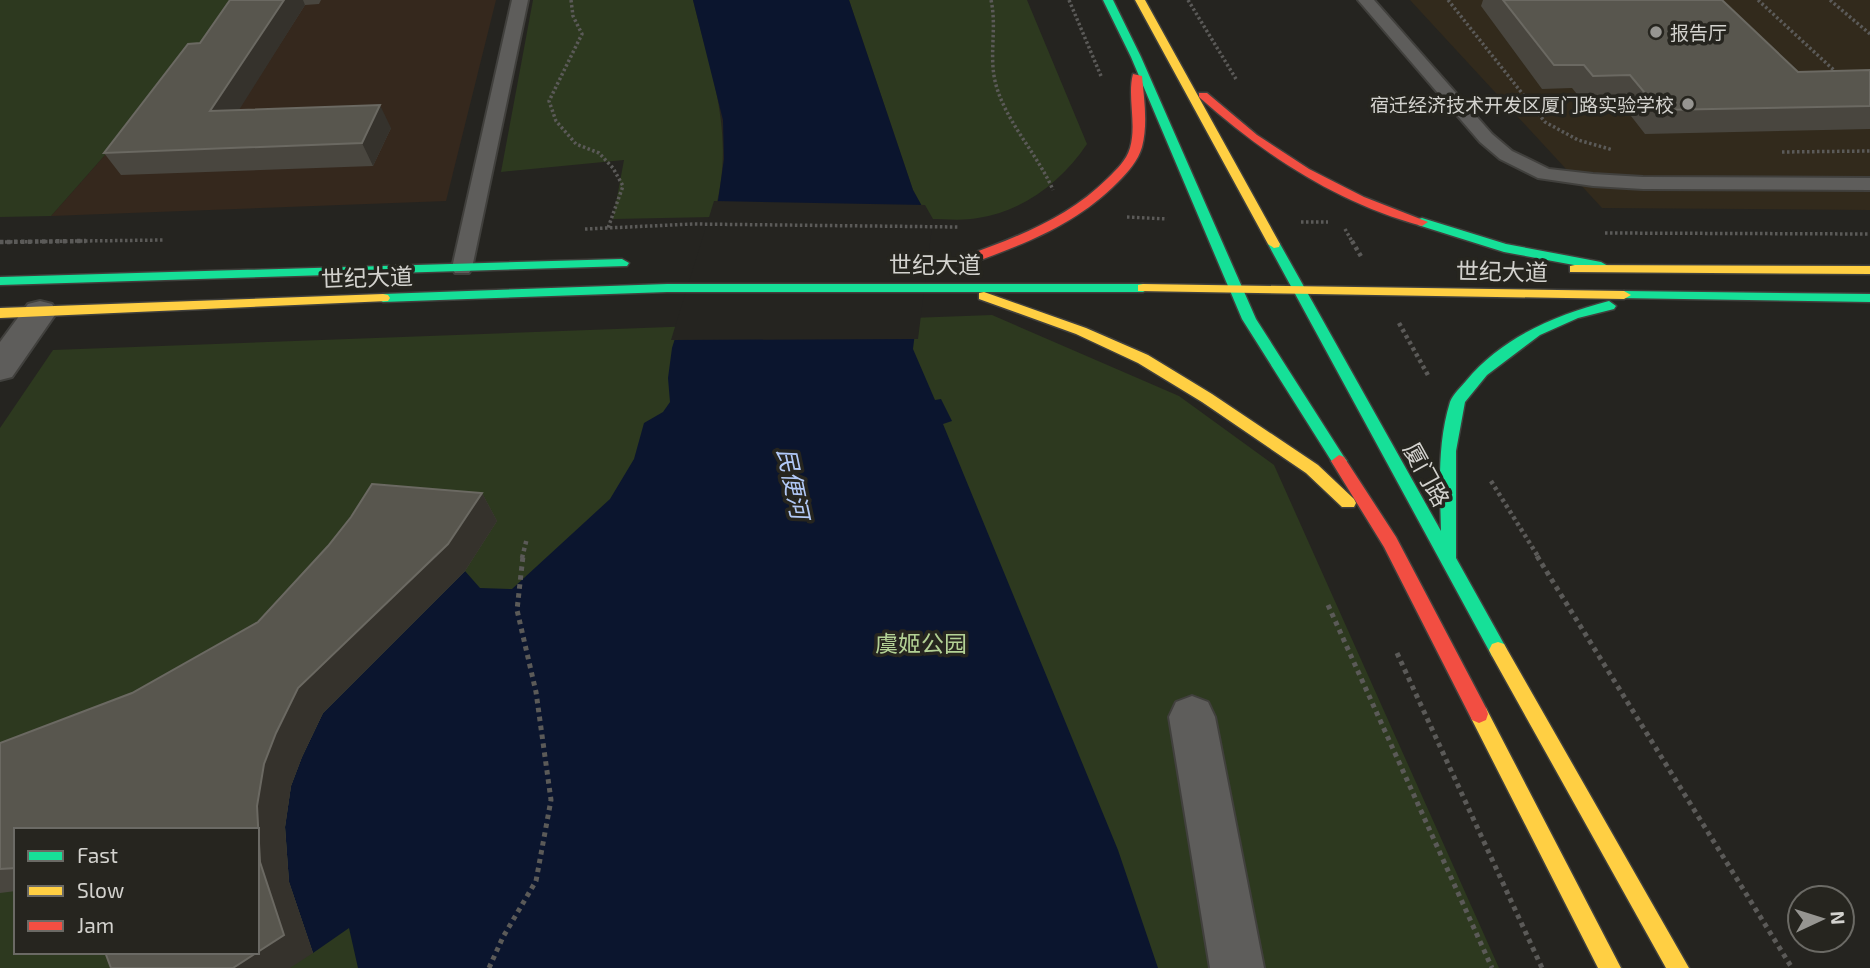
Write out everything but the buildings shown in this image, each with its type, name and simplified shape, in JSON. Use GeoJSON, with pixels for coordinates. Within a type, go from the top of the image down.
{"type":"FeatureCollection","features":[{"type":"Feature","properties":{"kind":"street"},"geometry":{"type":"LineString","coordinates":[[1108,0],[1136,57],[1219,264],[1235,288],[1249,318],[1390,542],[1610,968]]}},
{"type":"Feature","properties":{"kind":"street","name":"厦门路"},"geometry":{"type":"LineString","coordinates":[[1140,0],[1179,73],[1292,265],[1298,289],[1678,968]]}},
{"type":"Feature","properties":{"kind":"street"},"geometry":{"type":"LineString","coordinates":[[1064,220],[1093,200],[1116,178],[1134,154],[1139,116],[1136,57]]}},
{"type":"Feature","properties":{"kind":"street"},"geometry":{"type":"LineString","coordinates":[[1179,73],[1241,131],[1296,169],[1317,179],[1406,217],[1504,248],[1620,270]]}},
{"type":"Feature","properties":{"kind":"street","name":"世纪大道"},"geometry":{"type":"LineString","coordinates":[[1015,263],[955,262],[1051,229],[1064,220]]}},
{"type":"Feature","properties":{"kind":"street","name":"世纪大道"},"geometry":{"type":"LineString","coordinates":[[0,281],[640,262]]}},
{"type":"Feature","properties":{"kind":"street"},"geometry":{"type":"LineString","coordinates":[[1219,264],[1292,265]]}},
{"type":"Feature","properties":{"kind":"street","name":"世纪大道"},"geometry":{"type":"LineString","coordinates":[[1527,268],[1870,270]]}},
{"type":"Feature","properties":{"kind":"street"},"geometry":{"type":"LineString","coordinates":[[959,287],[1081,331],[1143,359],[1197,391],[1312,469],[1390,542]]}},
{"type":"Feature","properties":{"kind":"street","name":"世纪大道"},"geometry":{"type":"LineString","coordinates":[[0,313],[663,288],[1235,288],[1645,297],[1870,298]]}},
{"type":"Feature","properties":{"kind":"street"},"geometry":{"type":"LineString","coordinates":[[1449,562],[1448,451],[1458,401],[1482,372],[1535,332],[1574,315],[1645,297]]}},
{"type":"Feature","properties":{"kind":"street"},"geometry":{"type":"LineString","coordinates":[[0,368],[40,313]]}},
{"type":"Feature","properties":{"kind":"street"},"geometry":{"type":"LineString","coordinates":[[1192,717],[1237,968]]}},
{"type":"Feature","properties":{"kind":"lane"},"geometry":{"type":"LineString","coordinates":[[461,268],[520,0]]}},
{"type":"Feature","properties":{"kind":"lane"},"geometry":{"type":"LineString","coordinates":[[1366,0],[1486,138],[1506,155],[1545,174],[1643,183],[1870,184]]}},
{"type":"Feature","properties":{"kind":"path"},"geometry":{"type":"LineString","coordinates":[[571,0],[573,16],[582,34],[577,51],[549,101],[556,121],[576,144],[599,153],[613,168],[623,186],[608,228]]}},
{"type":"Feature","properties":{"kind":"path"},"geometry":{"type":"LineString","coordinates":[[991,0],[996,34],[993,67],[997,89],[1046,170],[1064,220]]}},
{"type":"Feature","properties":{"kind":"path"},"geometry":{"type":"LineString","coordinates":[[1448,0],[1545,122],[1565,135],[1589,145],[1619,151]]}},
{"type":"Feature","properties":{"kind":"path"},"geometry":{"type":"LineString","coordinates":[[1758,0],[1840,75]]}},
{"type":"Feature","properties":{"kind":"path"},"geometry":{"type":"LineString","coordinates":[[1830,0],[1870,34]]}},
{"type":"Feature","properties":{"kind":"path"},"geometry":{"type":"LineString","coordinates":[[1774,152],[1870,151]]}},
{"type":"Feature","properties":{"kind":"path"},"geometry":{"type":"LineString","coordinates":[[1317,179],[1454,421]]}},
{"type":"Feature","properties":{"kind":"path"},"geometry":{"type":"LineString","coordinates":[[693,224],[934,227]]}},
{"type":"Feature","properties":{"kind":"path"},"geometry":{"type":"LineString","coordinates":[[1491,480],[1792,968]]}},
{"type":"Feature","properties":{"kind":"path"},"geometry":{"type":"LineString","coordinates":[[489,968],[503,936],[536,881],[551,800],[536,692],[517,610],[520,568],[527,538]]}},
{"type":"Feature","properties":{"kind":"path"},"geometry":{"type":"LineString","coordinates":[[1328,605],[1492,968]]}},
{"type":"Feature","properties":{"kind":"shaded area"},"geometry":{"type":"Polygon","coordinates":[[[242,0],[496,0],[446,201],[51,216],[242,0]]]}},
{"type":"Feature","properties":{"kind":"shaded area","name":"宿迁经济技术开发区厦门路实验学校"},"geometry":{"type":"Polygon","coordinates":[[[1410,0],[1870,0],[1870,210],[1602,208],[1410,0]]]}},
{"type":"Feature","properties":{"kind":"green space"},"geometry":{"type":"Polygon","coordinates":[[[0,0],[242,0],[51,216],[0,217],[0,0]]]}},
{"type":"Feature","properties":{"kind":"green space"},"geometry":{"type":"Polygon","coordinates":[[[533,0],[693,0],[714,81],[722,133],[720,188],[713,217],[613,219],[624,160],[501,172],[533,0]]]}},
{"type":"Feature","properties":{"kind":"green space"},"geometry":{"type":"Polygon","coordinates":[[[849,0],[1027,0],[1087,144],[1054,182],[1011,209],[972,219],[929,219],[913,190],[849,0]]]}},
{"type":"Feature","properties":{"kind":"green space","name":"虞姬公园"},"geometry":{"type":"Polygon","coordinates":[[[992,315],[1179,396],[1274,465],[1499,968],[0,968],[0,428],[53,350],[992,315]]]}},
{"type":"Feature","properties":{"kind":"water","name":"民便河"},"geometry":{"type":"Polygon","coordinates":[[[693,0],[849,0],[913,190],[929,219],[913,349],[935,400],[941,399],[952,421],[943,424],[1118,850],[1158,968],[358,968],[349,928],[313,953],[289,882],[285,827],[291,786],[323,713],[465,571],[480,588],[512,589],[610,499],[634,459],[644,423],[663,412],[670,402],[668,378],[672,348],[718,201],[724,159],[723,120],[693,0]]]}},
{"type":"Feature","properties":{"kind":"pier"},"geometry":{"type":"Polygon","coordinates":[[[714,201],[925,205],[933,219],[918,339],[671,340],[714,201]]]}},
{"type":"Feature","properties":{"kind":"traffic: fast"},"geometry":{"type":"LineString","coordinates":[[1108,0],[1136,57],[1249,319],[1339,461]]}},
{"type":"Feature","properties":{"kind":"traffic: fast"},"geometry":{"type":"LineString","coordinates":[[1422,222],[1504,248],[1601,266]]}},
{"type":"Feature","properties":{"kind":"traffic: fast"},"geometry":{"type":"LineString","coordinates":[[1274,244],[1498,650]]}},
{"type":"Feature","properties":{"kind":"traffic: fast"},"geometry":{"type":"LineString","coordinates":[[0,281],[622,263]]}},
{"type":"Feature","properties":{"kind":"traffic: fast"},"geometry":{"type":"LineString","coordinates":[[383,298],[667,288],[1143,288]]}},
{"type":"Feature","properties":{"kind":"traffic: fast"},"geometry":{"type":"LineString","coordinates":[[1624,295],[1870,298]]}},
{"type":"Feature","properties":{"kind":"traffic: fast"},"geometry":{"type":"LineString","coordinates":[[1449,556],[1448,451],[1458,401],[1482,371],[1535,332],[1574,315],[1609,306]]}},
{"type":"Feature","properties":{"kind":"traffic: slow"},"geometry":{"type":"LineString","coordinates":[[1140,0],[1274,244]]}},
{"type":"Feature","properties":{"kind":"traffic: slow"},"geometry":{"type":"LineString","coordinates":[[1575,269],[1870,270]]}},
{"type":"Feature","properties":{"kind":"traffic: slow"},"geometry":{"type":"LineString","coordinates":[[1143,288],[1624,295]]}},
{"type":"Feature","properties":{"kind":"traffic: slow"},"geometry":{"type":"LineString","coordinates":[[984,296],[1081,331],[1143,359],[1207,398],[1312,469],[1348,503]]}},
{"type":"Feature","properties":{"kind":"traffic: slow"},"geometry":{"type":"LineString","coordinates":[[0,313],[383,298]]}},
{"type":"Feature","properties":{"kind":"traffic: slow"},"geometry":{"type":"LineString","coordinates":[[1498,650],[1678,968]]}},
{"type":"Feature","properties":{"kind":"traffic: slow"},"geometry":{"type":"LineString","coordinates":[[1479,714],[1610,968]]}},
{"type":"Feature","properties":{"kind":"traffic: jam"},"geometry":{"type":"LineString","coordinates":[[962,262],[1064,219],[1083,207],[1116,177],[1131,159],[1136,147],[1139,117],[1137,76]]}},
{"type":"Feature","properties":{"kind":"traffic: jam"},"geometry":{"type":"LineString","coordinates":[[1203,95],[1253,137],[1305,172],[1360,199],[1422,222]]}},
{"type":"Feature","properties":{"kind":"traffic: jam"},"geometry":{"type":"LineString","coordinates":[[1339,461],[1390,542],[1479,714]]}},
{"type":"Feature","properties":{"kind":"place","name":"报告厅"},"geometry":{"type":"Point","coordinates":[1656,32]}},
{"type":"Feature","properties":{"kind":"place","name":"宿迁经济技术开发区厦门路实验学校"},"geometry":{"type":"Point","coordinates":[1688,104]}}]}
